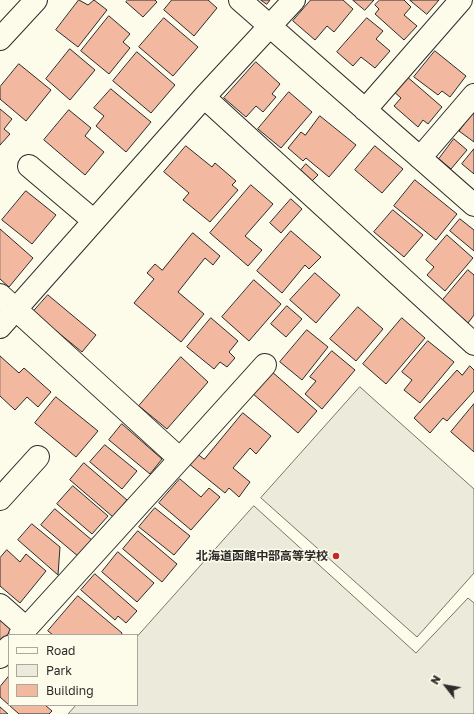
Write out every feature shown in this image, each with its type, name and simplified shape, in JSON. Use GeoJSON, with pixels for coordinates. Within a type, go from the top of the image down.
{"type":"FeatureCollection","features":[{"type":"Feature","properties":{"kind":"street"},"geometry":{"type":"LineString","coordinates":[[0,39],[36,0]]}},
{"type":"Feature","properties":{"kind":"street"},"geometry":{"type":"LineString","coordinates":[[240,0],[474,205]]}},
{"type":"Feature","properties":{"kind":"street"},"geometry":{"type":"LineString","coordinates":[[0,327],[204,97],[294,0]]}},
{"type":"Feature","properties":{"kind":"street"},"geometry":{"type":"LineString","coordinates":[[365,110],[461,0]]}},
{"type":"Feature","properties":{"kind":"street"},"geometry":{"type":"LineString","coordinates":[[420,158],[474,95]]}},
{"type":"Feature","properties":{"kind":"street"},"geometry":{"type":"LineString","coordinates":[[204,97],[474,344]]}},
{"type":"Feature","properties":{"kind":"street"},"geometry":{"type":"LineString","coordinates":[[28,166],[94,221]]}},
{"type":"Feature","properties":{"kind":"street"},"geometry":{"type":"LineString","coordinates":[[0,295],[180,459]]}},
{"type":"Feature","properties":{"kind":"street"},"geometry":{"type":"LineString","coordinates":[[0,605],[23,632],[265,365]]}},
{"type":"Feature","properties":{"kind":"street"},"geometry":{"type":"LineString","coordinates":[[0,499],[38,457]]}},
{"type":"Feature","properties":{"kind":"street"},"geometry":{"type":"LineString","coordinates":[[0,657],[8,648]]}},
{"type":"Feature","properties":{"kind":"green space"},"geometry":{"type":"Polygon","coordinates":[[[360,387],[474,489],[474,573],[417,637],[261,498],[360,387]]]}},
{"type":"Feature","properties":{"kind":"green space"},"geometry":{"type":"Polygon","coordinates":[[[254,506],[416,653],[468,598],[474,603],[474,714],[68,714],[75,706],[138,706],[138,636],[254,506]]]}},
{"type":"Feature","properties":{"kind":"building"},"geometry":{"type":"Polygon","coordinates":[[[79,0],[88,5],[94,0],[107,10],[78,47],[56,30],[79,0]]]}},
{"type":"Feature","properties":{"kind":"building"},"geometry":{"type":"Polygon","coordinates":[[[128,0],[155,0],[157,2],[143,17],[126,2],[128,0]]]}},
{"type":"Feature","properties":{"kind":"building"},"geometry":{"type":"Polygon","coordinates":[[[172,0],[208,0],[217,8],[194,36],[164,10],[172,0]]]}},
{"type":"Feature","properties":{"kind":"building"},"geometry":{"type":"Polygon","coordinates":[[[261,0],[270,0],[267,4],[261,0]]]}},
{"type":"Feature","properties":{"kind":"building"},"geometry":{"type":"Polygon","coordinates":[[[311,0],[343,0],[353,9],[334,32],[327,26],[315,40],[293,21],[311,0]]]}},
{"type":"Feature","properties":{"kind":"building"},"geometry":{"type":"Polygon","coordinates":[[[353,0],[374,0],[365,10],[353,0]]]}},
{"type":"Feature","properties":{"kind":"building"},"geometry":{"type":"Polygon","coordinates":[[[380,0],[404,0],[411,7],[404,15],[417,26],[404,40],[375,14],[379,9],[375,5],[380,0]]]}},
{"type":"Feature","properties":{"kind":"building"},"geometry":{"type":"Polygon","coordinates":[[[410,0],[439,0],[427,14],[410,0]]]}},
{"type":"Feature","properties":{"kind":"building"},"geometry":{"type":"Polygon","coordinates":[[[109,16],[130,34],[123,42],[130,48],[109,74],[81,51],[109,16]]]}},
{"type":"Feature","properties":{"kind":"building"},"geometry":{"type":"Polygon","coordinates":[[[164,18],[198,47],[173,76],[139,47],[164,18]]]}},
{"type":"Feature","properties":{"kind":"building"},"geometry":{"type":"Polygon","coordinates":[[[367,18],[383,31],[376,39],[390,51],[375,68],[361,57],[353,66],[337,52],[367,18]]]}},
{"type":"Feature","properties":{"kind":"building"},"geometry":{"type":"Polygon","coordinates":[[[70,49],[95,70],[70,100],[46,79],[70,49]]]}},
{"type":"Feature","properties":{"kind":"building"},"geometry":{"type":"Polygon","coordinates":[[[435,51],[466,76],[450,97],[442,91],[438,95],[414,77],[435,51]]]}},
{"type":"Feature","properties":{"kind":"building"},"geometry":{"type":"Polygon","coordinates":[[[137,52],[175,85],[151,113],[113,81],[137,52]]]}},
{"type":"Feature","properties":{"kind":"building"},"geometry":{"type":"Polygon","coordinates":[[[256,62],[280,84],[272,94],[276,97],[263,112],[256,106],[246,117],[224,98],[256,62]]]}},
{"type":"Feature","properties":{"kind":"building"},"geometry":{"type":"Polygon","coordinates":[[[19,64],[51,90],[26,121],[0,99],[0,87],[19,64]]]}},
{"type":"Feature","properties":{"kind":"building"},"geometry":{"type":"Polygon","coordinates":[[[405,75],[442,107],[428,124],[423,120],[418,127],[394,106],[401,98],[392,90],[405,75]]]}},
{"type":"Feature","properties":{"kind":"building"},"geometry":{"type":"Polygon","coordinates":[[[111,89],[151,122],[126,152],[96,126],[104,116],[94,108],[111,89]]]}},
{"type":"Feature","properties":{"kind":"building"},"geometry":{"type":"Polygon","coordinates":[[[289,92],[312,112],[281,148],[258,129],[289,92]]]}},
{"type":"Feature","properties":{"kind":"building"},"geometry":{"type":"Polygon","coordinates":[[[0,109],[12,119],[4,129],[10,134],[0,145],[0,109]]]}},
{"type":"Feature","properties":{"kind":"building"},"geometry":{"type":"Polygon","coordinates":[[[470,109],[474,112],[474,142],[459,131],[469,117],[470,109]]]}},
{"type":"Feature","properties":{"kind":"building"},"geometry":{"type":"Polygon","coordinates":[[[69,110],[91,128],[85,136],[104,152],[85,175],[44,140],[69,110]]]}},
{"type":"Feature","properties":{"kind":"building"},"geometry":{"type":"Polygon","coordinates":[[[320,116],[356,145],[329,177],[306,158],[303,161],[288,148],[301,132],[305,135],[320,116]]]}},
{"type":"Feature","properties":{"kind":"building"},"geometry":{"type":"Polygon","coordinates":[[[454,139],[467,150],[451,169],[439,159],[454,139]]]}},
{"type":"Feature","properties":{"kind":"building"},"geometry":{"type":"Polygon","coordinates":[[[186,146],[212,167],[215,163],[236,181],[232,185],[238,190],[210,222],[183,200],[189,193],[164,172],[186,146]]]}},
{"type":"Feature","properties":{"kind":"building"},"geometry":{"type":"Polygon","coordinates":[[[375,146],[403,169],[382,193],[355,170],[375,146]]]}},
{"type":"Feature","properties":{"kind":"building"},"geometry":{"type":"Polygon","coordinates":[[[474,149],[474,174],[462,164],[474,149]]]}},
{"type":"Feature","properties":{"kind":"building"},"geometry":{"type":"Polygon","coordinates":[[[306,164],[318,175],[312,181],[301,170],[306,164]]]}},
{"type":"Feature","properties":{"kind":"building"},"geometry":{"type":"Polygon","coordinates":[[[415,180],[457,214],[436,240],[394,206],[415,180]]]}},
{"type":"Feature","properties":{"kind":"building"},"geometry":{"type":"Polygon","coordinates":[[[251,185],[273,204],[245,236],[262,250],[248,266],[210,233],[251,185]]]}},
{"type":"Feature","properties":{"kind":"building"},"geometry":{"type":"Polygon","coordinates":[[[26,191],[56,215],[32,244],[2,220],[26,191]]]}},
{"type":"Feature","properties":{"kind":"building"},"geometry":{"type":"Polygon","coordinates":[[[291,199],[302,209],[281,233],[270,223],[291,199]]]}},
{"type":"Feature","properties":{"kind":"building"},"geometry":{"type":"Polygon","coordinates":[[[393,210],[423,235],[404,257],[374,232],[393,210]]]}},
{"type":"Feature","properties":{"kind":"building"},"geometry":{"type":"Polygon","coordinates":[[[460,219],[474,230],[474,251],[450,231],[460,219]]]}},
{"type":"Feature","properties":{"kind":"building"},"geometry":{"type":"Polygon","coordinates":[[[0,229],[33,258],[9,287],[0,279],[0,229]]]}},
{"type":"Feature","properties":{"kind":"building"},"geometry":{"type":"Polygon","coordinates":[[[291,231],[321,257],[309,269],[305,265],[282,293],[257,271],[291,231]]]}},
{"type":"Feature","properties":{"kind":"building"},"geometry":{"type":"Polygon","coordinates":[[[193,233],[220,256],[213,265],[205,258],[178,292],[204,314],[181,342],[134,303],[154,279],[147,273],[155,264],[162,270],[193,233]]]}},
{"type":"Feature","properties":{"kind":"building"},"geometry":{"type":"Polygon","coordinates":[[[447,235],[473,258],[445,291],[427,275],[434,267],[426,260],[447,235]]]}},
{"type":"Feature","properties":{"kind":"building"},"geometry":{"type":"Polygon","coordinates":[[[468,270],[474,275],[474,315],[468,323],[442,301],[468,270]]]}},
{"type":"Feature","properties":{"kind":"building"},"geometry":{"type":"Polygon","coordinates":[[[315,273],[340,295],[316,323],[290,300],[315,273]]]}},
{"type":"Feature","properties":{"kind":"building"},"geometry":{"type":"Polygon","coordinates":[[[254,280],[281,304],[249,341],[222,317],[254,280]]]}},
{"type":"Feature","properties":{"kind":"building"},"geometry":{"type":"Polygon","coordinates":[[[48,295],[96,335],[82,352],[33,312],[48,295]]]}},
{"type":"Feature","properties":{"kind":"building"},"geometry":{"type":"Polygon","coordinates":[[[287,306],[302,319],[286,337],[271,324],[287,306]]]}},
{"type":"Feature","properties":{"kind":"building"},"geometry":{"type":"Polygon","coordinates":[[[358,307],[383,329],[356,361],[330,339],[358,307]]]}},
{"type":"Feature","properties":{"kind":"building"},"geometry":{"type":"Polygon","coordinates":[[[211,318],[238,341],[229,352],[235,358],[227,367],[220,362],[214,369],[187,347],[211,318]]]}},
{"type":"Feature","properties":{"kind":"building"},"geometry":{"type":"Polygon","coordinates":[[[402,318],[425,338],[386,384],[363,364],[402,318]]]}},
{"type":"Feature","properties":{"kind":"building"},"geometry":{"type":"Polygon","coordinates":[[[307,330],[328,347],[302,380],[280,362],[307,330]]]}},
{"type":"Feature","properties":{"kind":"building"},"geometry":{"type":"Polygon","coordinates":[[[428,341],[454,362],[420,403],[404,390],[412,380],[402,372],[428,341]]]}},
{"type":"Feature","properties":{"kind":"building"},"geometry":{"type":"Polygon","coordinates":[[[332,351],[355,370],[322,409],[305,394],[316,381],[310,377],[332,351]]]}},
{"type":"Feature","properties":{"kind":"building"},"geometry":{"type":"Polygon","coordinates":[[[0,356],[19,373],[24,368],[51,392],[38,407],[27,397],[15,410],[0,396],[0,356]]]}},
{"type":"Feature","properties":{"kind":"building"},"geometry":{"type":"Polygon","coordinates":[[[181,357],[208,382],[167,429],[139,406],[181,357]]]}},
{"type":"Feature","properties":{"kind":"building"},"geometry":{"type":"Polygon","coordinates":[[[470,366],[474,370],[474,391],[447,421],[443,418],[430,433],[414,418],[457,370],[462,375],[470,366]]]}},
{"type":"Feature","properties":{"kind":"building"},"geometry":{"type":"Polygon","coordinates":[[[271,371],[317,411],[298,433],[252,393],[271,371]]]}},
{"type":"Feature","properties":{"kind":"building"},"geometry":{"type":"Polygon","coordinates":[[[56,397],[98,431],[76,457],[35,423],[56,397]]]}},
{"type":"Feature","properties":{"kind":"building"},"geometry":{"type":"Polygon","coordinates":[[[474,404],[474,452],[451,432],[474,404]]]}},
{"type":"Feature","properties":{"kind":"building"},"geometry":{"type":"Polygon","coordinates":[[[243,413],[271,436],[256,454],[250,448],[233,468],[250,482],[239,497],[229,488],[225,493],[188,463],[196,453],[204,459],[243,413]]]}},
{"type":"Feature","properties":{"kind":"building"},"geometry":{"type":"Polygon","coordinates":[[[122,424],[162,459],[150,474],[109,440],[122,424]]]}},
{"type":"Feature","properties":{"kind":"building"},"geometry":{"type":"Polygon","coordinates":[[[105,445],[137,471],[122,489],[90,462],[105,445]]]}},
{"type":"Feature","properties":{"kind":"building"},"geometry":{"type":"Polygon","coordinates":[[[84,463],[127,500],[113,517],[70,480],[84,463]]]}},
{"type":"Feature","properties":{"kind":"building"},"geometry":{"type":"Polygon","coordinates":[[[180,479],[201,497],[209,488],[220,497],[191,530],[159,503],[180,479]]]}},
{"type":"Feature","properties":{"kind":"building"},"geometry":{"type":"Polygon","coordinates":[[[73,486],[108,516],[92,534],[57,504],[73,486]]]}},
{"type":"Feature","properties":{"kind":"building"},"geometry":{"type":"Polygon","coordinates":[[[155,508],[190,536],[174,555],[139,527],[155,508]]]}},
{"type":"Feature","properties":{"kind":"building"},"geometry":{"type":"Polygon","coordinates":[[[55,509],[93,541],[79,557],[41,525],[55,509]]]}},
{"type":"Feature","properties":{"kind":"building"},"geometry":{"type":"Polygon","coordinates":[[[32,524],[60,547],[58,575],[18,540],[32,524]]]}},
{"type":"Feature","properties":{"kind":"building"},"geometry":{"type":"Polygon","coordinates":[[[138,531],[177,564],[162,582],[123,549],[138,531]]]}},
{"type":"Feature","properties":{"kind":"building"},"geometry":{"type":"Polygon","coordinates":[[[7,550],[20,562],[26,554],[46,571],[20,603],[0,586],[0,558],[7,550]]]}},
{"type":"Feature","properties":{"kind":"building"},"geometry":{"type":"Polygon","coordinates":[[[118,552],[154,583],[137,602],[102,572],[118,552]]]}},
{"type":"Feature","properties":{"kind":"building"},"geometry":{"type":"Polygon","coordinates":[[[95,574],[137,611],[126,623],[118,616],[115,620],[81,590],[95,574]]]}},
{"type":"Feature","properties":{"kind":"building"},"geometry":{"type":"Polygon","coordinates":[[[78,596],[122,633],[52,634],[48,631],[78,596]]]}},
{"type":"Feature","properties":{"kind":"building"},"geometry":{"type":"Polygon","coordinates":[[[0,617],[13,628],[0,643],[0,617]]]}},
{"type":"Feature","properties":{"kind":"building"},"geometry":{"type":"Polygon","coordinates":[[[8,677],[8,704],[0,697],[0,687],[8,677]]]}},
{"type":"Feature","properties":{"kind":"building"},"geometry":{"type":"Polygon","coordinates":[[[10,706],[46,706],[52,711],[49,714],[19,714],[10,706]]]}},
{"type":"Feature","properties":{"kind":"building"},"geometry":{"type":"Polygon","coordinates":[[[0,707],[8,714],[0,714],[0,707]]]}},
{"type":"Feature","properties":{"kind":"place","name":"北海道函館中部高等学校"},"geometry":{"type":"Point","coordinates":[336,556]}}]}
